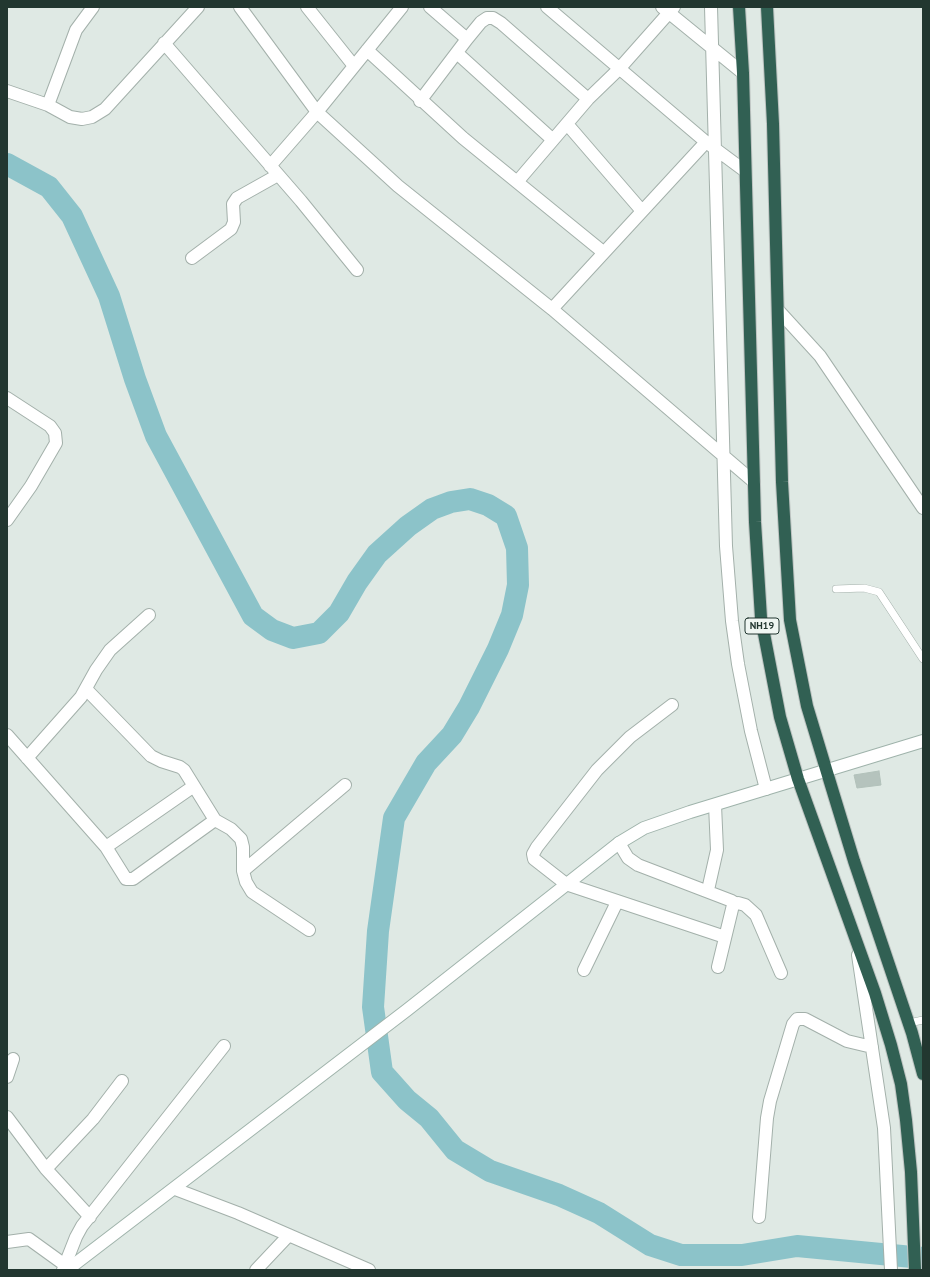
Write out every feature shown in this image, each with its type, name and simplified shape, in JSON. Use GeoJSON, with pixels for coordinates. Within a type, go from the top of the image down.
{"type":"FeatureCollection","features":[{"type":"Feature","properties":{"kind":"highway","name":"NH19"},"geometry":{"type":"LineString","coordinates":[[739,7],[743,74],[754,482],[761,618],[780,717],[798,779],[855,937],[891,1045],[901,1084],[909,1157],[915,1270]]}},
{"type":"Feature","properties":{"kind":"highway","name":"NH19"},"geometry":{"type":"LineString","coordinates":[[767,7],[773,124],[782,482],[790,620],[806,699],[826,769],[854,860],[909,1023],[923,1074]]}},
{"type":"Feature","properties":{"kind":"street"},"geometry":{"type":"LineString","coordinates":[[48,105],[76,30],[93,7]]}},
{"type":"Feature","properties":{"kind":"street"},"geometry":{"type":"LineString","coordinates":[[7,91],[48,105],[70,117],[82,119],[92,117],[105,109],[198,7]]}},
{"type":"Feature","properties":{"kind":"street"},"geometry":{"type":"LineString","coordinates":[[240,7],[317,112],[398,186],[552,309],[754,482]]}},
{"type":"Feature","properties":{"kind":"street"},"geometry":{"type":"LineString","coordinates":[[307,7],[354,66]]}},
{"type":"Feature","properties":{"kind":"street"},"geometry":{"type":"LineString","coordinates":[[192,258],[231,229],[234,222],[233,204],[236,198],[274,170],[317,112],[402,7]]}},
{"type":"Feature","properties":{"kind":"street"},"geometry":{"type":"LineString","coordinates":[[430,7],[467,39]]}},
{"type":"Feature","properties":{"kind":"street"},"geometry":{"type":"LineString","coordinates":[[547,7],[711,146],[745,171]]}},
{"type":"Feature","properties":{"kind":"street"},"geometry":{"type":"LineString","coordinates":[[710,7],[712,49],[711,146],[726,546],[732,621],[751,730],[766,789]]}},
{"type":"Feature","properties":{"kind":"street"},"geometry":{"type":"LineString","coordinates":[[517,182],[588,99],[619,69],[668,9],[712,49],[743,74]]}},
{"type":"Feature","properties":{"kind":"street"},"geometry":{"type":"LineString","coordinates":[[420,101],[467,39],[487,18],[493,18],[588,99]]}},
{"type":"Feature","properties":{"kind":"street"},"geometry":{"type":"LineString","coordinates":[[164,43],[274,170],[357,270]]}},
{"type":"Feature","properties":{"kind":"street"},"geometry":{"type":"LineString","coordinates":[[367,50],[420,101],[603,252]]}},
{"type":"Feature","properties":{"kind":"street"},"geometry":{"type":"LineString","coordinates":[[457,53],[553,140]]}},
{"type":"Feature","properties":{"kind":"street"},"geometry":{"type":"LineString","coordinates":[[567,124],[642,210]]}},
{"type":"Feature","properties":{"kind":"street"},"geometry":{"type":"LineString","coordinates":[[552,309],[642,210],[711,146]]}},
{"type":"Feature","properties":{"kind":"street"},"geometry":{"type":"LineString","coordinates":[[778,310],[820,356],[923,508]]}},
{"type":"Feature","properties":{"kind":"street"},"geometry":{"type":"LineString","coordinates":[[7,398],[50,426],[55,433],[56,443],[31,486],[7,520]]}},
{"type":"Feature","properties":{"kind":"street"},"geometry":{"type":"LineString","coordinates":[[27,758],[70,712],[110,650],[149,615]]}},
{"type":"Feature","properties":{"kind":"street"},"geometry":{"type":"LineString","coordinates":[[86,689],[144,750],[161,761],[180,767],[194,786],[215,820],[231,829],[241,839],[243,846],[243,871],[246,882],[252,892],[309,930]]}},
{"type":"Feature","properties":{"kind":"street"},"geometry":{"type":"LineString","coordinates":[[672,706],[630,737],[597,770],[536,846],[533,854],[534,859],[566,884],[725,937]]}},
{"type":"Feature","properties":{"kind":"street"},"geometry":{"type":"LineString","coordinates":[[7,735],[106,847],[123,876],[130,880],[215,820]]}},
{"type":"Feature","properties":{"kind":"street"},"geometry":{"type":"LineString","coordinates":[[65,1268],[175,1189],[407,1010],[566,884],[620,843],[644,828],[826,769],[923,741]]}},
{"type":"Feature","properties":{"kind":"street"},"geometry":{"type":"LineString","coordinates":[[243,871],[345,785]]}},
{"type":"Feature","properties":{"kind":"street"},"geometry":{"type":"LineString","coordinates":[[106,847],[194,786]]}},
{"type":"Feature","properties":{"kind":"street"},"geometry":{"type":"LineString","coordinates":[[708,890],[717,850],[715,805]]}},
{"type":"Feature","properties":{"kind":"street"},"geometry":{"type":"LineString","coordinates":[[620,843],[628,858],[638,865],[708,890],[732,901],[733,905],[718,967]]}},
{"type":"Feature","properties":{"kind":"street"},"geometry":{"type":"LineString","coordinates":[[584,970],[618,902]]}},
{"type":"Feature","properties":{"kind":"street"},"geometry":{"type":"LineString","coordinates":[[733,905],[738,903],[745,905],[756,914],[781,972]]}},
{"type":"Feature","properties":{"kind":"street"},"geometry":{"type":"LineString","coordinates":[[855,937],[884,1128],[891,1270]]}},
{"type":"Feature","properties":{"kind":"street"},"geometry":{"type":"LineString","coordinates":[[759,1217],[768,1113],[793,1024],[798,1019],[805,1019],[847,1041],[872,1047]]}},
{"type":"Feature","properties":{"kind":"street"},"geometry":{"type":"LineString","coordinates":[[65,1268],[76,1237],[90,1217],[224,1046]]}},
{"type":"Feature","properties":{"kind":"street"},"geometry":{"type":"LineString","coordinates":[[7,1077],[13,1059]]}},
{"type":"Feature","properties":{"kind":"street"},"geometry":{"type":"LineString","coordinates":[[46,1169],[93,1119],[122,1081]]}},
{"type":"Feature","properties":{"kind":"street"},"geometry":{"type":"LineString","coordinates":[[7,1117],[25,1143],[46,1169],[90,1217]]}},
{"type":"Feature","properties":{"kind":"street"},"geometry":{"type":"LineString","coordinates":[[175,1189],[289,1235],[369,1270]]}},
{"type":"Feature","properties":{"kind":"street"},"geometry":{"type":"LineString","coordinates":[[256,1270],[289,1235]]}},
{"type":"Feature","properties":{"kind":"street"},"geometry":{"type":"LineString","coordinates":[[7,1242],[29,1239],[65,1268]]}},
{"type":"Feature","properties":{"kind":"lane"},"geometry":{"type":"LineString","coordinates":[[836,589],[864,588],[879,592],[923,659]]}},
{"type":"Feature","properties":{"kind":"lane"},"geometry":{"type":"LineString","coordinates":[[909,1023],[923,1020]]}},
{"type":"Feature","properties":{"kind":"building"},"geometry":{"type":"Polygon","coordinates":[[[879,771],[881,785],[857,788],[854,775],[879,771]]]}},
{"type":"Feature","properties":{"kind":"waterway"},"geometry":{"type":"LineString","coordinates":[[7,164],[49,187],[72,216],[109,296],[135,379],[156,436],[253,616],[272,630],[293,638],[319,633],[339,613],[357,582],[377,554],[408,526],[432,509],[451,502],[470,499],[488,505],[506,516],[517,548],[518,585],[512,615],[498,649],[469,707],[452,735],[426,763],[394,818],[378,931],[373,1007],[382,1072],[407,1100],[429,1118],[455,1150],[490,1171],[559,1195],[599,1213],[650,1245],[681,1255],[742,1255],[797,1246],[923,1258]]}}]}
